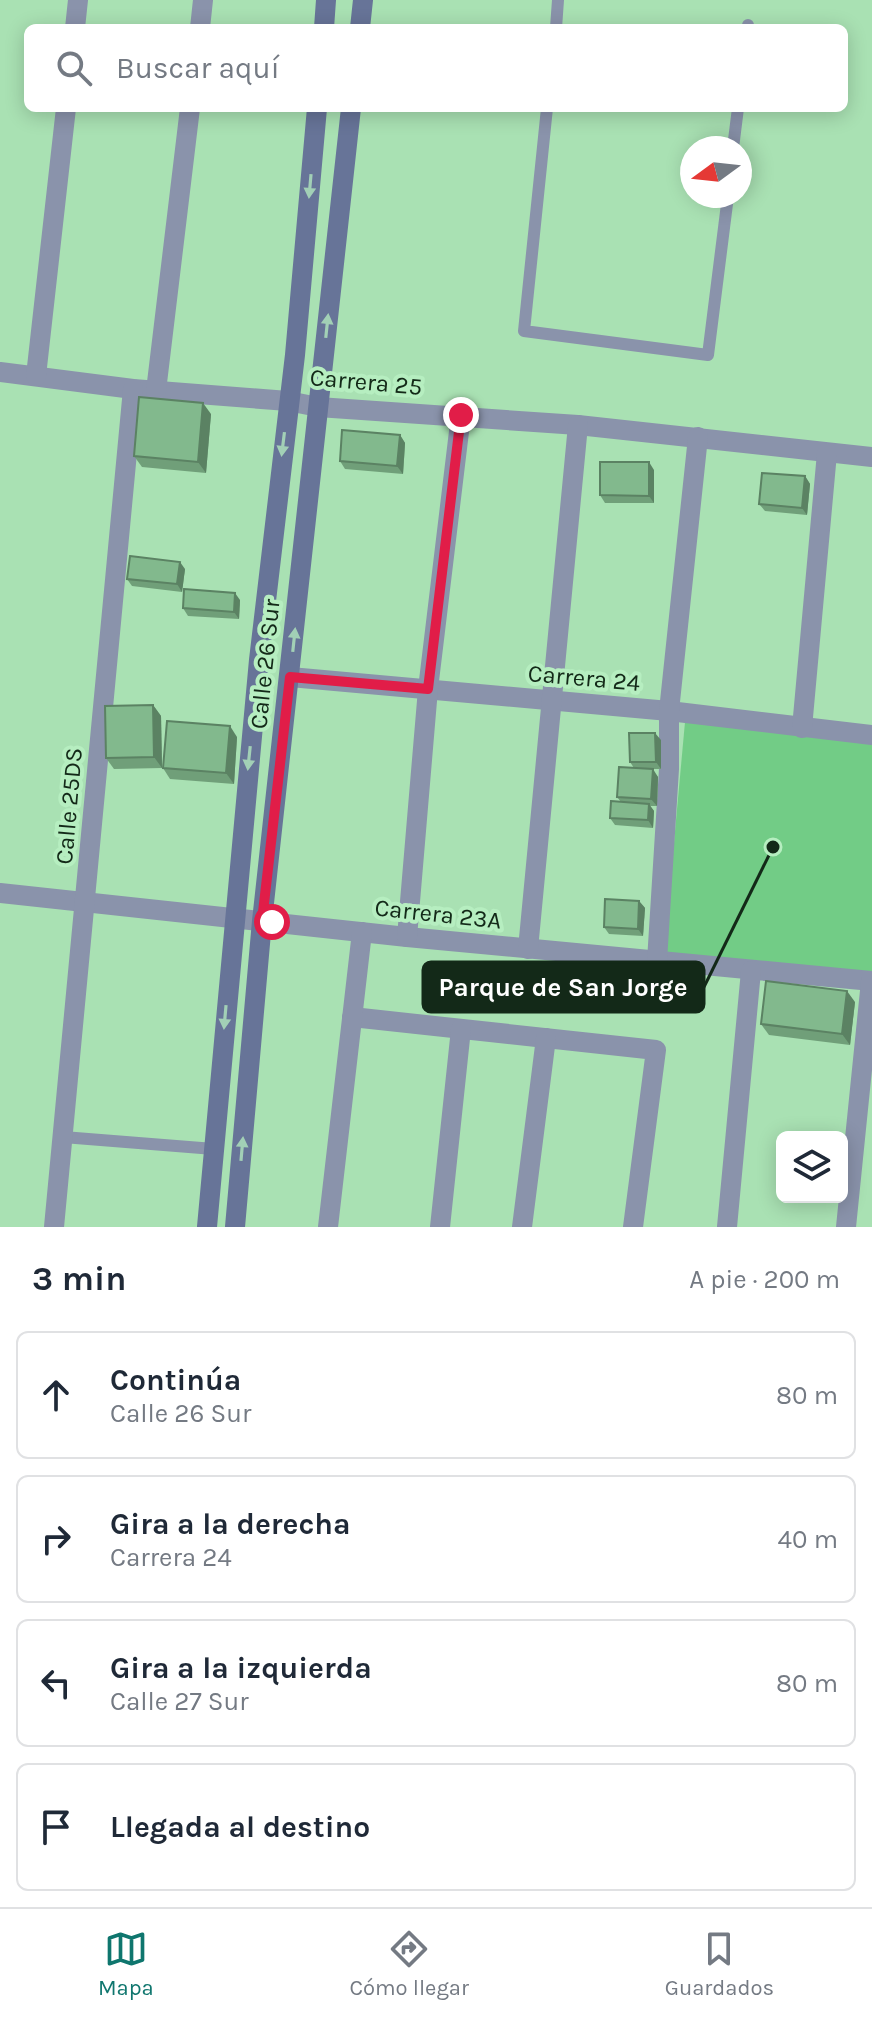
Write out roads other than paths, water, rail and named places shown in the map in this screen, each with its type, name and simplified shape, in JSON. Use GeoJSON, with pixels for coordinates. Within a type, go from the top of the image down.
{"type":"FeatureCollection","features":[{"type":"Feature","properties":{"kind":"street"},"geometry":{"type":"LineString","coordinates":[[75,24],[78,0]]}},
{"type":"Feature","properties":{"kind":"street"},"geometry":{"type":"LineString","coordinates":[[200,24],[203,0]]}},
{"type":"Feature","properties":{"kind":"street"},"geometry":{"type":"LineString","coordinates":[[324,24],[326,0]]}},
{"type":"Feature","properties":{"kind":"street"},"geometry":{"type":"LineString","coordinates":[[360,24],[363,0]]}},
{"type":"Feature","properties":{"kind":"street"},"geometry":{"type":"LineString","coordinates":[[36,376],[66,112]]}},
{"type":"Feature","properties":{"kind":"street"},"geometry":{"type":"LineString","coordinates":[[156,391],[190,112]]}},
{"type":"Feature","properties":{"kind":"street","name":"Calle 26 Sur"},"geometry":{"type":"LineString","coordinates":[[207,1227],[259,660],[295,355],[317,112]]}},
{"type":"Feature","properties":{"kind":"street","name":"Calle 26 Sur"},"geometry":{"type":"LineString","coordinates":[[235,1227],[262,921],[351,112]]}},
{"type":"Feature","properties":{"kind":"street","name":"Carrera 25"},"geometry":{"type":"LineString","coordinates":[[0,372],[133,389],[288,401],[318,407],[578,425],[872,457]]}},
{"type":"Feature","properties":{"kind":"street","name":"Calle 25DS"},"geometry":{"type":"LineString","coordinates":[[54,1227],[133,389]]}},
{"type":"Feature","properties":{"kind":"street"},"geometry":{"type":"LineString","coordinates":[[407,937],[428,689],[461,415]]}},
{"type":"Feature","properties":{"kind":"street"},"geometry":{"type":"LineString","coordinates":[[528,949],[578,425]]}},
{"type":"Feature","properties":{"kind":"street"},"geometry":{"type":"LineString","coordinates":[[657,961],[669,769],[669,711],[698,437]]}},
{"type":"Feature","properties":{"kind":"street"},"geometry":{"type":"LineString","coordinates":[[802,728],[827,453]]}},
{"type":"Feature","properties":{"kind":"street","name":"Carrera 24"},"geometry":{"type":"LineString","coordinates":[[290,677],[669,711],[872,735]]}},
{"type":"Feature","properties":{"kind":"street","name":"Carrera 23A"},"geometry":{"type":"LineString","coordinates":[[0,893],[407,937],[872,981]]}},
{"type":"Feature","properties":{"kind":"street"},"geometry":{"type":"LineString","coordinates":[[328,1227],[362,932]]}},
{"type":"Feature","properties":{"kind":"street"},"geometry":{"type":"LineString","coordinates":[[727,1227],[751,971]]}},
{"type":"Feature","properties":{"kind":"street"},"geometry":{"type":"LineString","coordinates":[[846,1227],[872,981]]}},
{"type":"Feature","properties":{"kind":"street"},"geometry":{"type":"LineString","coordinates":[[352,1017],[656,1050],[633,1227]]}},
{"type":"Feature","properties":{"kind":"street"},"geometry":{"type":"LineString","coordinates":[[440,1227],[461,1029]]}},
{"type":"Feature","properties":{"kind":"street"},"geometry":{"type":"LineString","coordinates":[[522,1227],[546,1038]]}},
{"type":"Feature","properties":{"kind":"lane"},"geometry":{"type":"LineString","coordinates":[[556,24],[558,0]]}},
{"type":"Feature","properties":{"kind":"lane"},"geometry":{"type":"LineString","coordinates":[[547,112],[524,331],[708,355],[726,208]]}},
{"type":"Feature","properties":{"kind":"lane"},"geometry":{"type":"LineString","coordinates":[[734,136],[738,112]]}},
{"type":"Feature","properties":{"kind":"lane"},"geometry":{"type":"LineString","coordinates":[[63,1137],[214,1149]]}},
{"type":"Feature","properties":{"kind":"place","name":"Parque de San Jorge"},"geometry":{"type":"Point","coordinates":[773,847]}}]}
